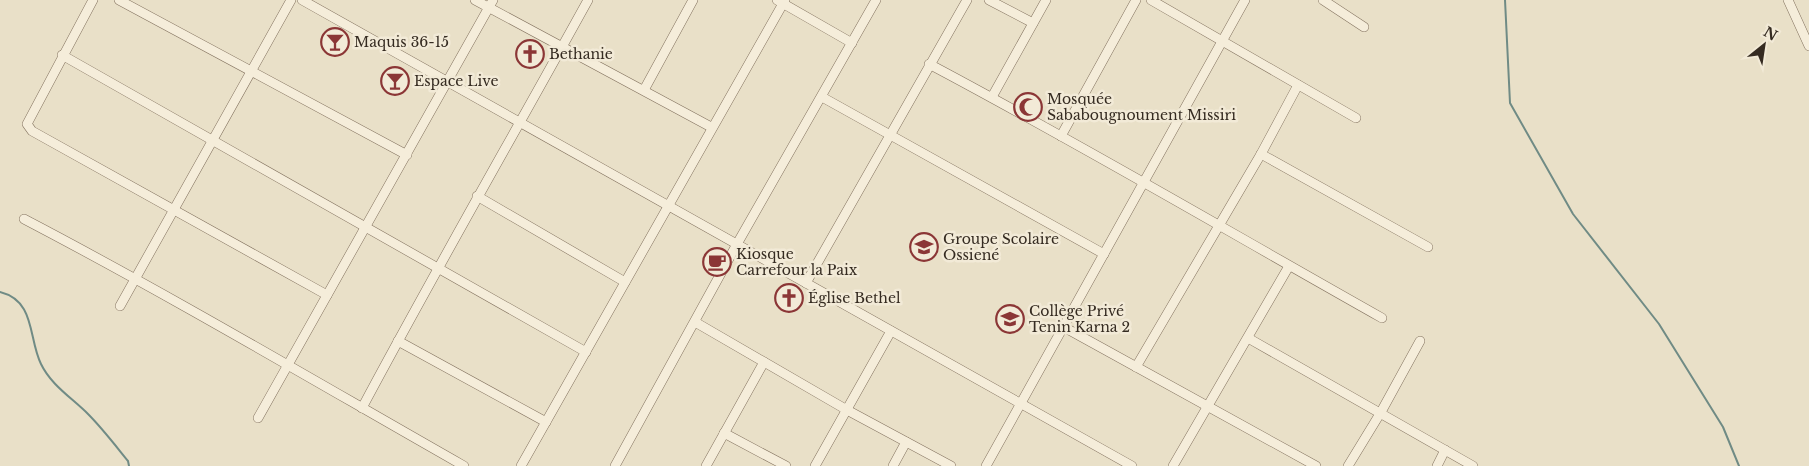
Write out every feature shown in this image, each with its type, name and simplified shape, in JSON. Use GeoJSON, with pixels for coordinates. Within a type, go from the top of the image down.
{"type":"FeatureCollection","features":[{"type":"Feature","properties":{"kind":"street"},"geometry":{"type":"LineString","coordinates":[[93,0],[62,55],[27,124],[32,131],[327,294]]}},
{"type":"Feature","properties":{"kind":"street"},"geometry":{"type":"LineString","coordinates":[[119,0],[407,155]]}},
{"type":"Feature","properties":{"kind":"street"},"geometry":{"type":"LineString","coordinates":[[120,306],[291,0]]}},
{"type":"Feature","properties":{"kind":"street"},"geometry":{"type":"LineString","coordinates":[[302,0],[446,83],[668,205],[1132,466]]}},
{"type":"Feature","properties":{"kind":"street"},"geometry":{"type":"LineString","coordinates":[[475,0],[491,4],[563,46],[711,127]]}},
{"type":"Feature","properties":{"kind":"street"},"geometry":{"type":"LineString","coordinates":[[362,408],[477,196],[521,123],[588,0]]}},
{"type":"Feature","properties":{"kind":"street"},"geometry":{"type":"LineString","coordinates":[[644,90],[693,0]]}},
{"type":"Feature","properties":{"kind":"street"},"geometry":{"type":"LineString","coordinates":[[615,466],[737,244],[876,0]]}},
{"type":"Feature","properties":{"kind":"street"},"geometry":{"type":"LineString","coordinates":[[806,283],[967,0]]}},
{"type":"Feature","properties":{"kind":"street"},"geometry":{"type":"LineString","coordinates":[[989,0],[1034,23]]}},
{"type":"Feature","properties":{"kind":"street"},"geometry":{"type":"LineString","coordinates":[[992,97],[1046,0]]}},
{"type":"Feature","properties":{"kind":"street"},"geometry":{"type":"LineString","coordinates":[[1061,136],[1136,0]]}},
{"type":"Feature","properties":{"kind":"street"},"geometry":{"type":"LineString","coordinates":[[1151,0],[1356,118]]}},
{"type":"Feature","properties":{"kind":"street"},"geometry":{"type":"LineString","coordinates":[[986,466],[1062,326],[1145,182],[1245,0]]}},
{"type":"Feature","properties":{"kind":"street"},"geometry":{"type":"LineString","coordinates":[[1322,0],[1364,27]]}},
{"type":"Feature","properties":{"kind":"street"},"geometry":{"type":"LineString","coordinates":[[1788,0],[1809,46]]}},
{"type":"Feature","properties":{"kind":"street"},"geometry":{"type":"LineString","coordinates":[[1793,10],[1795,0]]}},
{"type":"Feature","properties":{"kind":"street"},"geometry":{"type":"LineString","coordinates":[[521,466],[782,1],[852,42]]}},
{"type":"Feature","properties":{"kind":"street"},"geometry":{"type":"LineString","coordinates":[[258,418],[491,4]]}},
{"type":"Feature","properties":{"kind":"street"},"geometry":{"type":"LineString","coordinates":[[62,55],[364,228],[439,268],[586,352]]}},
{"type":"Feature","properties":{"kind":"street"},"geometry":{"type":"LineString","coordinates":[[930,64],[1145,182],[1217,226],[1382,318]]}},
{"type":"Feature","properties":{"kind":"street"},"geometry":{"type":"LineString","coordinates":[[1136,367],[1217,226],[1261,154],[1298,85]]}},
{"type":"Feature","properties":{"kind":"street"},"geometry":{"type":"LineString","coordinates":[[822,97],[1104,254]]}},
{"type":"Feature","properties":{"kind":"street"},"geometry":{"type":"LineString","coordinates":[[1261,154],[1428,247]]}},
{"type":"Feature","properties":{"kind":"street"},"geometry":{"type":"LineString","coordinates":[[477,196],[625,282]]}},
{"type":"Feature","properties":{"kind":"street"},"geometry":{"type":"LineString","coordinates":[[24,219],[136,278],[287,367],[464,466]]}},
{"type":"Feature","properties":{"kind":"street"},"geometry":{"type":"LineString","coordinates":[[1173,466],[1289,266]]}},
{"type":"Feature","properties":{"kind":"street"},"geometry":{"type":"LineString","coordinates":[[695,322],[847,410],[951,466]]}},
{"type":"Feature","properties":{"kind":"street"},"geometry":{"type":"LineString","coordinates":[[1062,326],[1316,466]]}},
{"type":"Feature","properties":{"kind":"street"},"geometry":{"type":"LineString","coordinates":[[815,466],[891,331]]}},
{"type":"Feature","properties":{"kind":"street"},"geometry":{"type":"LineString","coordinates":[[1248,338],[1473,466]]}},
{"type":"Feature","properties":{"kind":"street"},"geometry":{"type":"LineString","coordinates":[[398,341],[546,422]]}},
{"type":"Feature","properties":{"kind":"street"},"geometry":{"type":"LineString","coordinates":[[1348,466],[1381,412],[1420,341]]}},
{"type":"Feature","properties":{"kind":"street"},"geometry":{"type":"LineString","coordinates":[[706,466],[764,362]]}},
{"type":"Feature","properties":{"kind":"street"},"geometry":{"type":"LineString","coordinates":[[724,432],[786,466]]}},
{"type":"Feature","properties":{"kind":"street"},"geometry":{"type":"LineString","coordinates":[[893,466],[906,442]]}},
{"type":"Feature","properties":{"kind":"street"},"geometry":{"type":"LineString","coordinates":[[1436,466],[1445,450]]}},
{"type":"Feature","properties":{"kind":"waterway"},"geometry":{"type":"LineString","coordinates":[[1505,0],[1510,103],[1573,214],[1659,324],[1723,427],[1739,466]]}},
{"type":"Feature","properties":{"kind":"waterway"},"geometry":{"type":"LineString","coordinates":[[0,292],[20,303],[29,322],[37,354],[45,372],[98,425],[128,461],[129,466]]}},
{"type":"Feature","properties":{"kind":"place","name":"Maquis 36-15"},"geometry":{"type":"Point","coordinates":[335,42]}},
{"type":"Feature","properties":{"kind":"place","name":"Bethanie"},"geometry":{"type":"Point","coordinates":[530,54]}},
{"type":"Feature","properties":{"kind":"place","name":"Espace Live"},"geometry":{"type":"Point","coordinates":[395,81]}},
{"type":"Feature","properties":{"kind":"place","name":"Mosquée Sababougnoument Missiri"},"geometry":{"type":"Point","coordinates":[1028,107]}},
{"type":"Feature","properties":{"kind":"place","name":"Groupe Scolaire Ossiené"},"geometry":{"type":"Point","coordinates":[924,247]}},
{"type":"Feature","properties":{"kind":"place","name":"Kiosque Carrefour la Paix"},"geometry":{"type":"Point","coordinates":[717,262]}},
{"type":"Feature","properties":{"kind":"place","name":"Église Bethel"},"geometry":{"type":"Point","coordinates":[789,298]}},
{"type":"Feature","properties":{"kind":"place","name":"Collège Privé Tenin Karna 2"},"geometry":{"type":"Point","coordinates":[1010,319]}}]}
